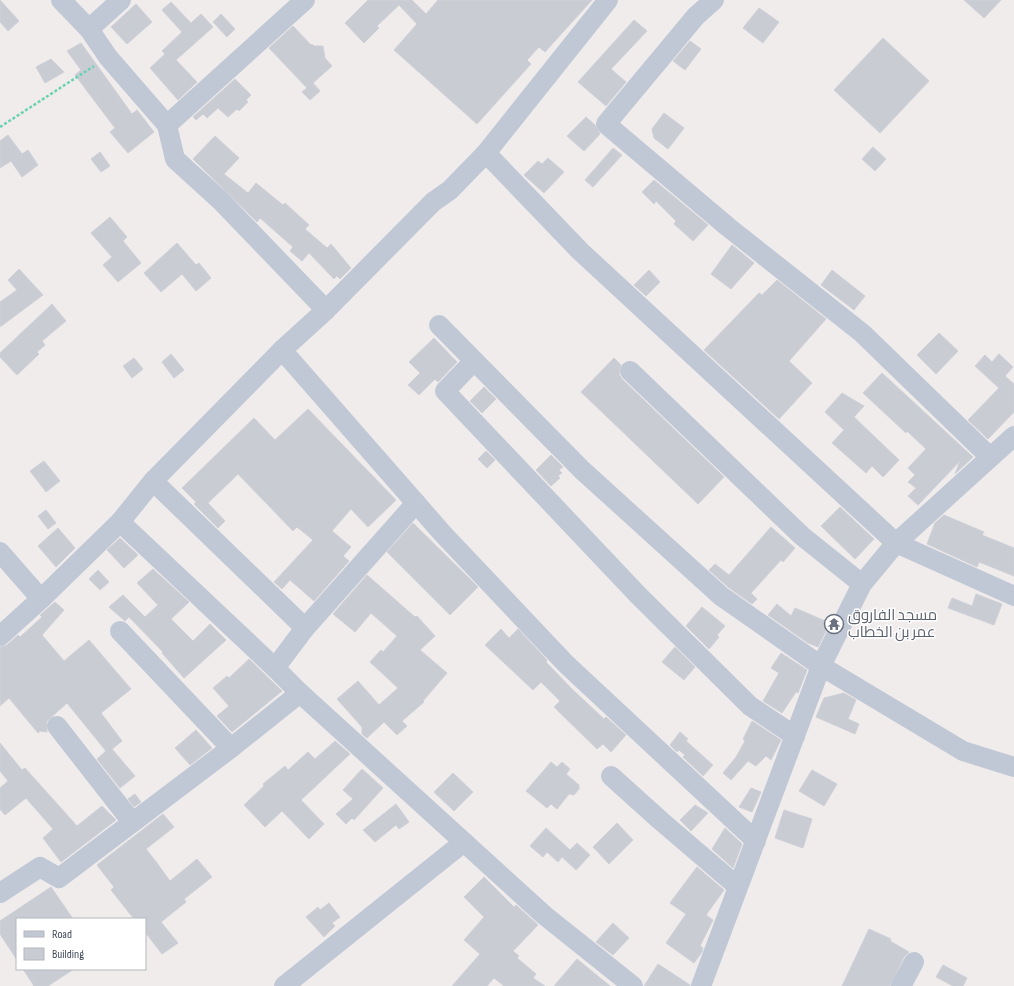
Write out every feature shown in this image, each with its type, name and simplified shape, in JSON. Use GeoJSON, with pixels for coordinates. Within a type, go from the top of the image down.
{"type":"FeatureCollection","features":[{"type":"Feature","properties":{"kind":"street"},"geometry":{"type":"LineString","coordinates":[[61,0],[89,29],[108,56],[167,125],[175,159],[220,200],[326,310]]}},
{"type":"Feature","properties":{"kind":"street"},"geometry":{"type":"LineString","coordinates":[[89,29],[121,0]]}},
{"type":"Feature","properties":{"kind":"street"},"geometry":{"type":"LineString","coordinates":[[167,125],[305,0]]}},
{"type":"Feature","properties":{"kind":"street"},"geometry":{"type":"LineString","coordinates":[[0,636],[41,599],[120,522],[153,481],[282,350],[326,310],[433,202],[450,190],[486,153],[608,0]]}},
{"type":"Feature","properties":{"kind":"street"},"geometry":{"type":"LineString","coordinates":[[714,0],[696,16],[606,124],[728,227],[862,333],[990,457]]}},
{"type":"Feature","properties":{"kind":"street"},"geometry":{"type":"LineString","coordinates":[[486,153],[580,251],[896,543],[1014,596]]}},
{"type":"Feature","properties":{"kind":"street"},"geometry":{"type":"LineString","coordinates":[[439,325],[582,470],[721,596],[821,666],[963,751],[1014,768]]}},
{"type":"Feature","properties":{"kind":"street"},"geometry":{"type":"LineString","coordinates":[[282,350],[416,503],[566,664],[756,841]]}},
{"type":"Feature","properties":{"kind":"street"},"geometry":{"type":"LineString","coordinates":[[474,361],[445,391],[638,594],[750,706],[795,736]]}},
{"type":"Feature","properties":{"kind":"street"},"geometry":{"type":"LineString","coordinates":[[630,371],[802,536],[862,584]]}},
{"type":"Feature","properties":{"kind":"street"},"geometry":{"type":"LineString","coordinates":[[701,986],[737,886],[756,841],[821,666],[862,584],[896,543],[1014,436]]}},
{"type":"Feature","properties":{"kind":"street"},"geometry":{"type":"LineString","coordinates":[[153,481],[305,628]]}},
{"type":"Feature","properties":{"kind":"street"},"geometry":{"type":"LineString","coordinates":[[276,668],[305,628],[416,503]]}},
{"type":"Feature","properties":{"kind":"street"},"geometry":{"type":"LineString","coordinates":[[120,522],[276,668],[300,693],[544,915],[633,986]]}},
{"type":"Feature","properties":{"kind":"street"},"geometry":{"type":"LineString","coordinates":[[0,552],[41,599]]}},
{"type":"Feature","properties":{"kind":"street"},"geometry":{"type":"LineString","coordinates":[[120,631],[231,748]]}},
{"type":"Feature","properties":{"kind":"street"},"geometry":{"type":"LineString","coordinates":[[0,893],[40,867],[59,878],[231,748],[300,693]]}},
{"type":"Feature","properties":{"kind":"street"},"geometry":{"type":"LineString","coordinates":[[56,726],[132,822]]}},
{"type":"Feature","properties":{"kind":"street"},"geometry":{"type":"LineString","coordinates":[[612,776],[661,821],[737,886]]}},
{"type":"Feature","properties":{"kind":"street"},"geometry":{"type":"LineString","coordinates":[[284,986],[464,842]]}},
{"type":"Feature","properties":{"kind":"street"},"geometry":{"type":"LineString","coordinates":[[901,986],[914,962]]}},
{"type":"Feature","properties":{"kind":"path"},"geometry":{"type":"LineString","coordinates":[[0,127],[108,56]]}},
{"type":"Feature","properties":{"kind":"building"},"geometry":{"type":"Polygon","coordinates":[[[0,0],[19,21],[8,31],[0,22],[0,0]]]}},
{"type":"Feature","properties":{"kind":"building"},"geometry":{"type":"Polygon","coordinates":[[[368,0],[412,0],[426,14],[438,0],[592,0],[545,52],[539,47],[527,60],[531,64],[477,124],[394,50],[417,24],[399,5],[377,26],[379,28],[364,43],[345,23],[368,0]]]}},
{"type":"Feature","properties":{"kind":"building"},"geometry":{"type":"Polygon","coordinates":[[[964,0],[1001,0],[984,18],[964,0]]]}},
{"type":"Feature","properties":{"kind":"building"},"geometry":{"type":"Polygon","coordinates":[[[171,2],[191,23],[201,14],[213,27],[176,60],[197,82],[178,100],[150,68],[165,54],[162,51],[182,32],[162,10],[171,2]]]}},
{"type":"Feature","properties":{"kind":"building"},"geometry":{"type":"Polygon","coordinates":[[[136,4],[152,22],[127,44],[111,27],[136,4]]]}},
{"type":"Feature","properties":{"kind":"building"},"geometry":{"type":"Polygon","coordinates":[[[759,8],[779,22],[763,43],[743,28],[759,8]]]}},
{"type":"Feature","properties":{"kind":"building"},"geometry":{"type":"Polygon","coordinates":[[[221,14],[235,29],[227,37],[213,22],[221,14]]]}},
{"type":"Feature","properties":{"kind":"building"},"geometry":{"type":"Polygon","coordinates":[[[634,20],[647,31],[611,69],[626,82],[606,106],[578,82],[634,20]]]}},
{"type":"Feature","properties":{"kind":"building"},"geometry":{"type":"Polygon","coordinates":[[[293,26],[311,45],[323,46],[325,58],[332,66],[313,83],[320,91],[310,100],[302,92],[307,88],[269,48],[293,26]]]}},
{"type":"Feature","properties":{"kind":"building"},"geometry":{"type":"Polygon","coordinates":[[[883,38],[929,81],[880,133],[834,90],[883,38]]]}},
{"type":"Feature","properties":{"kind":"building"},"geometry":{"type":"Polygon","coordinates":[[[690,41],[701,49],[685,70],[673,61],[690,41]]]}},
{"type":"Feature","properties":{"kind":"building"},"geometry":{"type":"Polygon","coordinates":[[[81,43],[132,114],[137,110],[154,132],[128,153],[110,132],[115,128],[75,75],[81,70],[67,51],[81,43]]]}},
{"type":"Feature","properties":{"kind":"building"},"geometry":{"type":"Polygon","coordinates":[[[51,59],[64,72],[45,83],[36,67],[51,59]]]}},
{"type":"Feature","properties":{"kind":"building"},"geometry":{"type":"Polygon","coordinates":[[[235,79],[251,95],[246,100],[248,102],[239,111],[237,109],[228,117],[218,108],[207,118],[203,114],[196,120],[193,117],[235,79]]]}},
{"type":"Feature","properties":{"kind":"building"},"geometry":{"type":"Polygon","coordinates":[[[664,113],[684,128],[668,149],[654,138],[652,129],[664,113]]]}},
{"type":"Feature","properties":{"kind":"building"},"geometry":{"type":"Polygon","coordinates":[[[586,117],[595,125],[600,134],[584,151],[567,136],[586,117]]]}},
{"type":"Feature","properties":{"kind":"building"},"geometry":{"type":"Polygon","coordinates":[[[8,135],[22,154],[28,150],[38,165],[22,177],[11,161],[0,168],[0,141],[8,135]]]}},
{"type":"Feature","properties":{"kind":"building"},"geometry":{"type":"Polygon","coordinates":[[[215,136],[239,158],[224,174],[248,193],[256,183],[283,205],[285,203],[309,225],[305,229],[327,248],[331,244],[351,268],[340,279],[337,276],[334,279],[309,253],[302,261],[290,251],[293,247],[260,218],[257,222],[193,159],[215,136]]]}},
{"type":"Feature","properties":{"kind":"building"},"geometry":{"type":"Polygon","coordinates":[[[873,147],[886,159],[875,171],[862,159],[873,147]]]}},
{"type":"Feature","properties":{"kind":"building"},"geometry":{"type":"Polygon","coordinates":[[[613,148],[622,155],[593,187],[585,180],[613,148]]]}},
{"type":"Feature","properties":{"kind":"building"},"geometry":{"type":"Polygon","coordinates":[[[100,152],[110,166],[101,172],[91,159],[100,152]]]}},
{"type":"Feature","properties":{"kind":"building"},"geometry":{"type":"Polygon","coordinates":[[[548,158],[564,172],[544,193],[524,175],[538,161],[542,164],[548,158]]]}},
{"type":"Feature","properties":{"kind":"building"},"geometry":{"type":"Polygon","coordinates":[[[654,180],[708,225],[693,241],[674,224],[676,221],[656,201],[654,204],[642,192],[654,180]]]}},
{"type":"Feature","properties":{"kind":"building"},"geometry":{"type":"Polygon","coordinates":[[[110,217],[127,237],[123,241],[141,263],[118,282],[103,265],[112,257],[91,233],[110,217]]]}},
{"type":"Feature","properties":{"kind":"building"},"geometry":{"type":"Polygon","coordinates":[[[177,243],[196,265],[199,263],[211,278],[196,291],[182,274],[161,292],[144,273],[177,243]]]}},
{"type":"Feature","properties":{"kind":"building"},"geometry":{"type":"Polygon","coordinates":[[[732,245],[754,263],[731,289],[711,274],[732,245]]]}},
{"type":"Feature","properties":{"kind":"building"},"geometry":{"type":"Polygon","coordinates":[[[19,269],[43,295],[0,327],[0,302],[17,290],[8,280],[19,269]]]}},
{"type":"Feature","properties":{"kind":"building"},"geometry":{"type":"Polygon","coordinates":[[[649,270],[660,282],[646,296],[634,285],[649,270]]]}},
{"type":"Feature","properties":{"kind":"building"},"geometry":{"type":"Polygon","coordinates":[[[832,270],[865,296],[854,310],[821,285],[832,270]]]}},
{"type":"Feature","properties":{"kind":"building"},"geometry":{"type":"Polygon","coordinates":[[[777,280],[826,319],[789,361],[812,383],[779,419],[704,350],[759,293],[762,295],[777,280]]]}},
{"type":"Feature","properties":{"kind":"building"},"geometry":{"type":"Polygon","coordinates":[[[52,304],[66,321],[42,341],[45,345],[37,352],[39,354],[17,375],[0,357],[0,353],[52,304]]]}},
{"type":"Feature","properties":{"kind":"building"},"geometry":{"type":"Polygon","coordinates":[[[939,333],[958,351],[936,374],[917,355],[939,333]]]}},
{"type":"Feature","properties":{"kind":"building"},"geometry":{"type":"Polygon","coordinates":[[[434,338],[457,362],[438,382],[435,379],[419,395],[408,385],[420,373],[409,362],[434,338]]]}},
{"type":"Feature","properties":{"kind":"building"},"geometry":{"type":"Polygon","coordinates":[[[171,354],[184,370],[174,378],[162,362],[171,354]]]}},
{"type":"Feature","properties":{"kind":"building"},"geometry":{"type":"Polygon","coordinates":[[[999,354],[1013,367],[1005,376],[1014,384],[1014,412],[988,439],[968,420],[999,388],[975,366],[985,355],[992,362],[999,354]]]}},
{"type":"Feature","properties":{"kind":"building"},"geometry":{"type":"Polygon","coordinates":[[[134,358],[143,369],[132,378],[123,366],[134,358]]]}},
{"type":"Feature","properties":{"kind":"building"},"geometry":{"type":"Polygon","coordinates":[[[614,358],[621,365],[619,374],[622,379],[724,477],[698,504],[581,392],[614,358]]]}},
{"type":"Feature","properties":{"kind":"building"},"geometry":{"type":"Polygon","coordinates":[[[882,373],[973,457],[955,474],[960,461],[918,505],[908,496],[916,488],[908,482],[915,475],[908,468],[926,449],[907,431],[906,433],[863,393],[882,373]]]}},
{"type":"Feature","properties":{"kind":"building"},"geometry":{"type":"Polygon","coordinates":[[[484,387],[496,399],[482,413],[470,401],[484,387]]]}},
{"type":"Feature","properties":{"kind":"building"},"geometry":{"type":"Polygon","coordinates":[[[842,393],[864,406],[854,417],[899,460],[883,477],[872,466],[866,473],[832,443],[844,430],[825,412],[842,393]]]}},
{"type":"Feature","properties":{"kind":"building"},"geometry":{"type":"Polygon","coordinates":[[[308,409],[396,500],[368,527],[351,509],[332,531],[351,547],[343,556],[349,561],[314,601],[290,580],[282,589],[274,582],[313,540],[297,527],[293,531],[238,474],[208,503],[225,521],[218,528],[194,504],[196,502],[182,488],[254,418],[275,440],[308,409]]]}},
{"type":"Feature","properties":{"kind":"building"},"geometry":{"type":"Polygon","coordinates":[[[486,451],[495,460],[487,468],[478,459],[486,451]]]}},
{"type":"Feature","properties":{"kind":"building"},"geometry":{"type":"Polygon","coordinates":[[[551,455],[563,467],[559,470],[562,473],[558,476],[560,478],[551,486],[536,470],[551,455]]]}},
{"type":"Feature","properties":{"kind":"building"},"geometry":{"type":"Polygon","coordinates":[[[44,461],[60,481],[46,492],[30,471],[44,461]]]}},
{"type":"Feature","properties":{"kind":"building"},"geometry":{"type":"Polygon","coordinates":[[[840,507],[874,539],[855,559],[821,526],[840,507]]]}},
{"type":"Feature","properties":{"kind":"building"},"geometry":{"type":"Polygon","coordinates":[[[46,510],[56,523],[48,529],[38,516],[46,510]]]}},
{"type":"Feature","properties":{"kind":"building"},"geometry":{"type":"Polygon","coordinates":[[[944,515],[984,532],[982,535],[1014,548],[1014,576],[979,562],[977,567],[927,544],[935,523],[944,515]]]}},
{"type":"Feature","properties":{"kind":"building"},"geometry":{"type":"Polygon","coordinates":[[[413,523],[478,587],[450,615],[387,552],[413,523]]]}},
{"type":"Feature","properties":{"kind":"building"},"geometry":{"type":"Polygon","coordinates":[[[771,527],[795,548],[783,562],[781,560],[751,593],[757,599],[752,604],[728,587],[709,570],[715,564],[729,575],[771,527]]]}},
{"type":"Feature","properties":{"kind":"building"},"geometry":{"type":"Polygon","coordinates":[[[58,528],[75,548],[56,567],[38,546],[58,528]]]}},
{"type":"Feature","properties":{"kind":"building"},"geometry":{"type":"Polygon","coordinates":[[[120,538],[138,555],[124,568],[107,550],[120,538]]]}},
{"type":"Feature","properties":{"kind":"building"},"geometry":{"type":"Polygon","coordinates":[[[153,569],[189,602],[171,619],[193,641],[210,624],[226,640],[184,678],[162,653],[163,652],[129,617],[125,621],[109,607],[123,595],[145,617],[158,605],[137,583],[153,569]]]}},
{"type":"Feature","properties":{"kind":"building"},"geometry":{"type":"Polygon","coordinates":[[[98,570],[109,582],[100,590],[89,579],[98,570]]]}},
{"type":"Feature","properties":{"kind":"building"},"geometry":{"type":"Polygon","coordinates":[[[367,575],[415,617],[417,616],[435,636],[420,650],[447,673],[423,701],[424,702],[402,721],[407,726],[397,735],[384,722],[367,738],[362,734],[362,727],[337,699],[358,681],[379,705],[398,688],[370,662],[381,650],[383,652],[397,636],[371,613],[355,632],[333,614],[367,575]]]}},
{"type":"Feature","properties":{"kind":"building"},"geometry":{"type":"Polygon","coordinates":[[[976,594],[1002,604],[994,625],[948,608],[952,598],[972,606],[976,594]]]}},
{"type":"Feature","properties":{"kind":"building"},"geometry":{"type":"Polygon","coordinates":[[[55,602],[64,610],[42,635],[64,661],[89,640],[131,689],[101,713],[122,741],[112,749],[135,776],[120,788],[97,759],[106,751],[67,703],[47,721],[47,732],[40,731],[38,733],[9,698],[0,706],[0,647],[7,645],[18,635],[20,637],[42,617],[40,615],[55,602]]]}},
{"type":"Feature","properties":{"kind":"building"},"geometry":{"type":"Polygon","coordinates":[[[777,604],[791,616],[795,608],[830,623],[818,647],[808,643],[768,615],[777,604]]]}},
{"type":"Feature","properties":{"kind":"building"},"geometry":{"type":"Polygon","coordinates":[[[702,607],[725,626],[717,635],[719,637],[709,649],[686,626],[702,607]]]}},
{"type":"Feature","properties":{"kind":"building"},"geometry":{"type":"Polygon","coordinates":[[[501,629],[509,638],[518,629],[547,660],[546,662],[572,689],[604,719],[606,717],[626,735],[611,752],[603,744],[597,749],[554,707],[560,701],[541,682],[533,690],[485,645],[501,629]]]}},
{"type":"Feature","properties":{"kind":"building"},"geometry":{"type":"Polygon","coordinates":[[[675,647],[695,667],[684,680],[662,662],[675,647]]]}},
{"type":"Feature","properties":{"kind":"building"},"geometry":{"type":"Polygon","coordinates":[[[781,653],[807,670],[798,693],[796,692],[782,713],[763,701],[779,673],[771,668],[781,653]]]}},
{"type":"Feature","properties":{"kind":"building"},"geometry":{"type":"Polygon","coordinates":[[[249,659],[282,691],[232,732],[217,716],[229,706],[213,688],[227,676],[229,678],[249,659]]]}},
{"type":"Feature","properties":{"kind":"building"},"geometry":{"type":"Polygon","coordinates":[[[844,693],[856,700],[848,719],[859,724],[855,734],[816,717],[824,698],[844,693]]]}},
{"type":"Feature","properties":{"kind":"building"},"geometry":{"type":"Polygon","coordinates":[[[752,721],[781,740],[771,760],[766,756],[756,766],[748,761],[731,780],[723,773],[736,757],[745,741],[743,739],[752,721]]]}},
{"type":"Feature","properties":{"kind":"building"},"geometry":{"type":"Polygon","coordinates":[[[196,730],[212,748],[190,765],[175,748],[196,730]]]}},
{"type":"Feature","properties":{"kind":"building"},"geometry":{"type":"Polygon","coordinates":[[[680,732],[688,739],[686,741],[713,765],[703,776],[683,757],[685,755],[679,750],[677,752],[670,745],[680,732]]]}},
{"type":"Feature","properties":{"kind":"building"},"geometry":{"type":"Polygon","coordinates":[[[335,741],[350,754],[301,800],[324,824],[309,839],[282,811],[265,827],[244,805],[264,786],[263,784],[285,766],[288,770],[308,752],[315,759],[335,741]]]}},
{"type":"Feature","properties":{"kind":"building"},"geometry":{"type":"Polygon","coordinates":[[[0,743],[22,770],[25,768],[77,826],[102,806],[116,820],[61,862],[43,838],[53,829],[26,798],[5,815],[0,809],[0,788],[8,781],[0,771],[0,743]]]}},
{"type":"Feature","properties":{"kind":"building"},"geometry":{"type":"Polygon","coordinates":[[[551,762],[557,767],[562,762],[570,769],[566,774],[579,785],[579,789],[574,795],[569,794],[557,809],[551,804],[547,808],[526,791],[551,762]]]}},
{"type":"Feature","properties":{"kind":"building"},"geometry":{"type":"Polygon","coordinates":[[[362,769],[383,788],[354,820],[352,818],[346,824],[336,814],[353,799],[343,790],[362,769]]]}},
{"type":"Feature","properties":{"kind":"building"},"geometry":{"type":"Polygon","coordinates":[[[812,770],[837,784],[824,806],[799,791],[812,770]]]}},
{"type":"Feature","properties":{"kind":"building"},"geometry":{"type":"Polygon","coordinates":[[[453,773],[473,792],[454,811],[434,792],[453,773]]]}},
{"type":"Feature","properties":{"kind":"building"},"geometry":{"type":"Polygon","coordinates":[[[751,788],[761,792],[752,812],[739,807],[751,788]]]}},
{"type":"Feature","properties":{"kind":"building"},"geometry":{"type":"Polygon","coordinates":[[[135,794],[141,802],[134,807],[128,799],[135,794]]]}},
{"type":"Feature","properties":{"kind":"building"},"geometry":{"type":"Polygon","coordinates":[[[396,804],[409,822],[399,829],[396,825],[375,842],[363,830],[396,804]]]}},
{"type":"Feature","properties":{"kind":"building"},"geometry":{"type":"Polygon","coordinates":[[[695,805],[708,813],[691,831],[680,820],[695,805]]]}},
{"type":"Feature","properties":{"kind":"building"},"geometry":{"type":"Polygon","coordinates":[[[784,810],[812,819],[803,848],[775,838],[784,810]]]}},
{"type":"Feature","properties":{"kind":"building"},"geometry":{"type":"Polygon","coordinates":[[[163,814],[174,827],[146,849],[170,881],[197,859],[212,877],[184,899],[186,902],[161,922],[178,943],[162,954],[146,933],[146,918],[133,918],[111,890],[114,887],[97,865],[163,814]]]}},
{"type":"Feature","properties":{"kind":"building"},"geometry":{"type":"Polygon","coordinates":[[[617,823],[633,840],[609,864],[593,847],[617,823]]]}},
{"type":"Feature","properties":{"kind":"building"},"geometry":{"type":"Polygon","coordinates":[[[546,828],[570,850],[577,843],[590,855],[576,870],[562,857],[558,862],[547,852],[543,857],[530,846],[546,828]]]}},
{"type":"Feature","properties":{"kind":"building"},"geometry":{"type":"Polygon","coordinates":[[[725,828],[742,844],[733,868],[712,849],[725,828]]]}},
{"type":"Feature","properties":{"kind":"building"},"geometry":{"type":"Polygon","coordinates":[[[697,867],[724,890],[706,915],[713,920],[700,946],[703,948],[702,952],[694,963],[666,943],[686,914],[670,903],[697,867]]]}},
{"type":"Feature","properties":{"kind":"building"},"geometry":{"type":"Polygon","coordinates":[[[484,877],[514,907],[516,905],[538,925],[513,951],[519,956],[517,958],[536,974],[533,978],[545,986],[504,986],[494,978],[487,986],[452,986],[480,954],[464,940],[484,917],[464,897],[484,877]]]}},
{"type":"Feature","properties":{"kind":"building"},"geometry":{"type":"Polygon","coordinates":[[[51,887],[72,918],[16,918],[16,958],[0,934],[0,921],[51,887]]]}},
{"type":"Feature","properties":{"kind":"building"},"geometry":{"type":"Polygon","coordinates":[[[329,903],[340,917],[332,923],[335,926],[324,937],[306,917],[318,907],[320,910],[329,903]]]}},
{"type":"Feature","properties":{"kind":"building"},"geometry":{"type":"Polygon","coordinates":[[[613,923],[629,938],[613,955],[596,942],[613,923]]]}},
{"type":"Feature","properties":{"kind":"building"},"geometry":{"type":"Polygon","coordinates":[[[869,929],[891,939],[890,941],[909,952],[904,957],[890,986],[842,986],[869,929]]]}},
{"type":"Feature","properties":{"kind":"building"},"geometry":{"type":"Polygon","coordinates":[[[577,959],[610,986],[554,986],[577,959]]]}},
{"type":"Feature","properties":{"kind":"building"},"geometry":{"type":"Polygon","coordinates":[[[658,964],[690,985],[690,986],[644,986],[658,964]]]}},
{"type":"Feature","properties":{"kind":"building"},"geometry":{"type":"Polygon","coordinates":[[[943,965],[967,978],[963,986],[953,986],[936,977],[943,965]]]}},
{"type":"Feature","properties":{"kind":"building"},"geometry":{"type":"Polygon","coordinates":[[[24,970],[72,970],[48,986],[34,986],[24,970]]]}},
{"type":"Feature","properties":{"kind":"place","name":"مسجد الفاروق عمر بن الخطاب"},"geometry":{"type":"Point","coordinates":[834,624]}}]}
